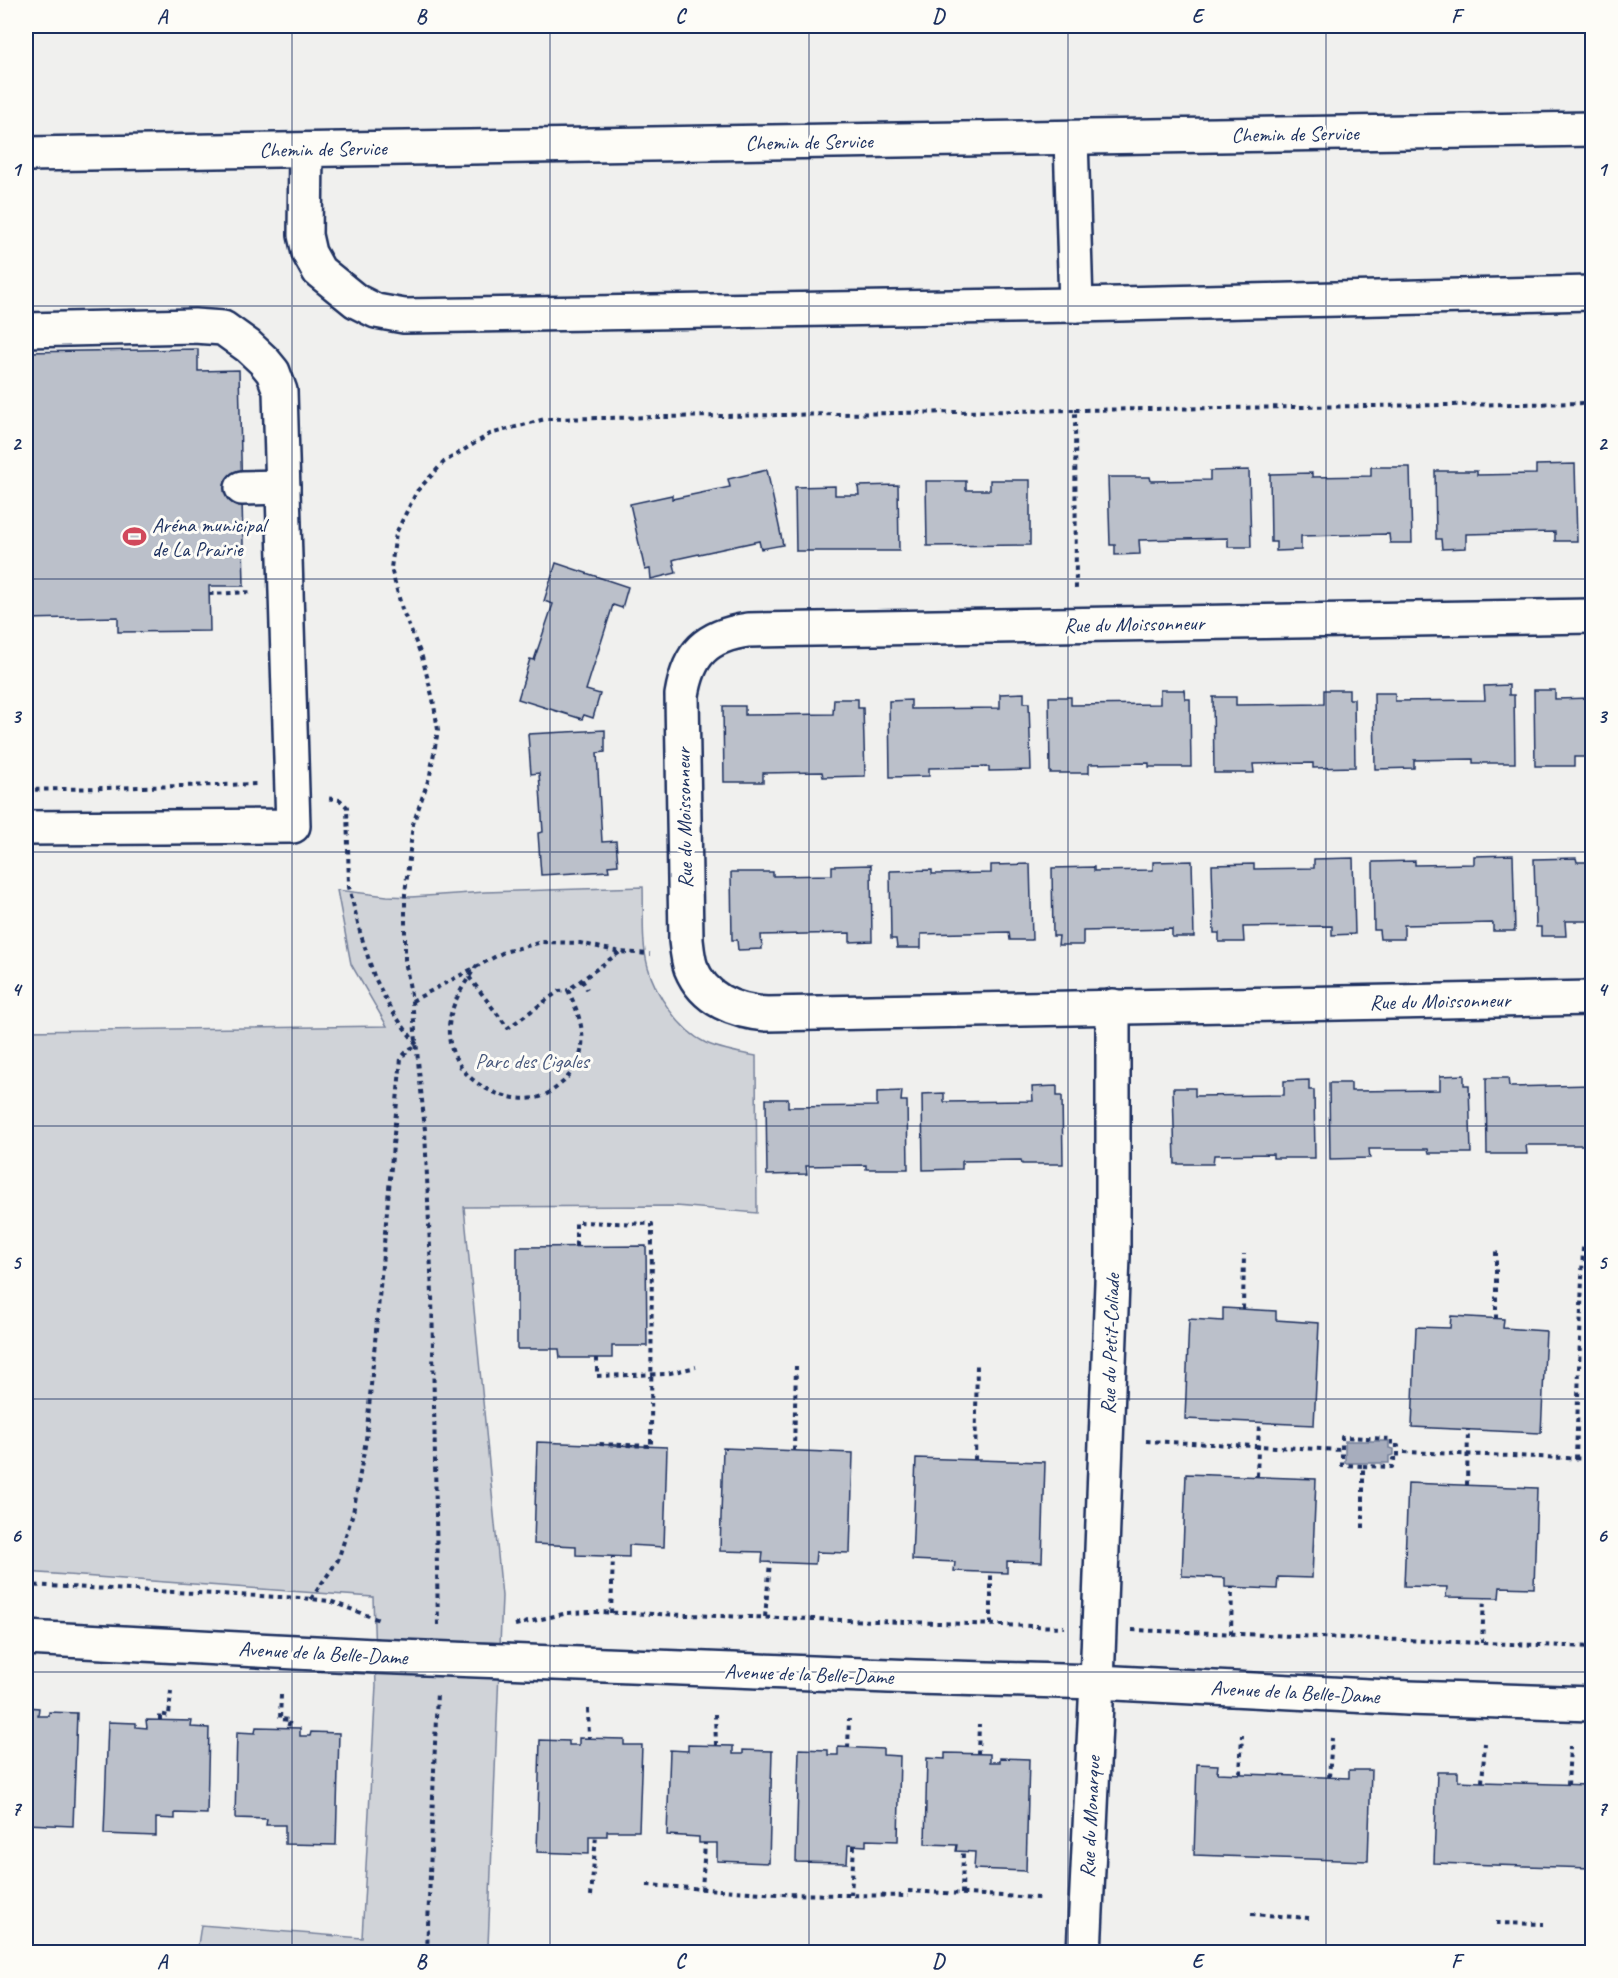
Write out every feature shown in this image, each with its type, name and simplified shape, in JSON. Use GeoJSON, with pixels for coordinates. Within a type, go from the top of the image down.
{"type":"FeatureCollection","features":[{"type":"Feature","properties":{"kind":"street","name":"Chemin de Service"},"geometry":{"type":"LineString","coordinates":[[26,154],[1593,129]]}},
{"type":"Feature","properties":{"kind":"street"},"geometry":{"type":"LineString","coordinates":[[1071,138],[1076,305]]}},
{"type":"Feature","properties":{"kind":"street"},"geometry":{"type":"LineString","coordinates":[[306,150],[305,235],[309,253],[319,271],[356,301],[376,311],[404,316],[1593,294]]}},
{"type":"Feature","properties":{"kind":"street"},"geometry":{"type":"LineString","coordinates":[[26,330],[194,326],[223,328],[264,361],[278,382],[293,826],[26,828]]}},
{"type":"Feature","properties":{"kind":"street"},"geometry":{"type":"LineString","coordinates":[[242,488],[283,487]]}},
{"type":"Feature","properties":{"kind":"street","name":"Rue du Moissonneur"},"geometry":{"type":"LineString","coordinates":[[1593,616],[748,630],[732,632],[713,639],[699,651],[685,676],[682,695],[686,940],[691,967],[699,982],[711,995],[727,1006],[748,1013],[1593,998]]}},
{"type":"Feature","properties":{"kind":"street","name":"Rue du Petit-Coliade"},"geometry":{"type":"LineString","coordinates":[[1097,1682],[1114,1245],[1113,1006]]}},
{"type":"Feature","properties":{"kind":"street","name":"Avenue de la Belle-Dame"},"geometry":{"type":"LineString","coordinates":[[26,1638],[374,1656],[879,1676],[1097,1682],[1397,1698],[1593,1704]]}},
{"type":"Feature","properties":{"kind":"street","name":"Rue du Monarque"},"geometry":{"type":"LineString","coordinates":[[1083,1953],[1097,1682]]}},
{"type":"Feature","properties":{"kind":"path"},"geometry":{"type":"LineString","coordinates":[[438,1631],[432,1295],[425,1130],[412,1000],[405,960],[405,894],[413,824],[430,775],[438,730],[422,657],[402,609],[391,568],[396,533],[417,491],[444,462],[490,434],[545,419],[1593,403]]}},
{"type":"Feature","properties":{"kind":"path"},"geometry":{"type":"LineString","coordinates":[[1075,410],[1076,586]]}},
{"type":"Feature","properties":{"kind":"path"},"geometry":{"type":"LineString","coordinates":[[209,594],[259,592]]}},
{"type":"Feature","properties":{"kind":"path"},"geometry":{"type":"LineString","coordinates":[[26,790],[291,783]]}},
{"type":"Feature","properties":{"kind":"path"},"geometry":{"type":"LineString","coordinates":[[320,798],[340,800],[347,807],[349,886],[360,932],[374,976],[392,1010],[417,1045]]}},
{"type":"Feature","properties":{"kind":"path"},"geometry":{"type":"LineString","coordinates":[[412,1000],[504,952],[542,942],[580,943],[620,952],[650,954]]}},
{"type":"Feature","properties":{"kind":"path"},"geometry":{"type":"LineString","coordinates":[[469,977],[508,1028],[559,991],[568,990],[620,952]]}},
{"type":"Feature","properties":{"kind":"path"},"geometry":{"type":"LineString","coordinates":[[477,965],[456,998],[449,1025],[450,1043],[459,1066],[474,1082],[497,1094],[516,1098],[537,1098],[557,1087],[572,1073],[580,1055],[583,1036],[579,1014],[568,990]]}},
{"type":"Feature","properties":{"kind":"path"},"geometry":{"type":"LineString","coordinates":[[582,980],[587,989]]}},
{"type":"Feature","properties":{"kind":"path"},"geometry":{"type":"LineString","coordinates":[[311,1599],[338,1560],[353,1513],[366,1440],[401,1058],[417,1045]]}},
{"type":"Feature","properties":{"kind":"path"},"geometry":{"type":"LineString","coordinates":[[576,1246],[576,1222],[652,1224],[651,1446],[597,1444]]}},
{"type":"Feature","properties":{"kind":"path"},"geometry":{"type":"LineString","coordinates":[[1576,1459],[1583,1248]]}},
{"type":"Feature","properties":{"kind":"path"},"geometry":{"type":"LineString","coordinates":[[1496,1249],[1496,1319]]}},
{"type":"Feature","properties":{"kind":"path"},"geometry":{"type":"LineString","coordinates":[[1243,1309],[1245,1254]]}},
{"type":"Feature","properties":{"kind":"path"},"geometry":{"type":"LineString","coordinates":[[597,1358],[597,1376],[666,1374],[696,1367]]}},
{"type":"Feature","properties":{"kind":"path"},"geometry":{"type":"LineString","coordinates":[[975,1460],[977,1365]]}},
{"type":"Feature","properties":{"kind":"path"},"geometry":{"type":"LineString","coordinates":[[794,1451],[796,1366]]}},
{"type":"Feature","properties":{"kind":"path"},"geometry":{"type":"LineString","coordinates":[[1257,1476],[1259,1422]]}},
{"type":"Feature","properties":{"kind":"path"},"geometry":{"type":"LineString","coordinates":[[1467,1485],[1468,1429]]}},
{"type":"Feature","properties":{"kind":"path"},"geometry":{"type":"LineString","coordinates":[[1342,1437],[1392,1439],[1392,1446],[1398,1446],[1398,1459],[1393,1459],[1392,1467],[1363,1466],[1342,1465],[1342,1437]]}},
{"type":"Feature","properties":{"kind":"path"},"geometry":{"type":"LineString","coordinates":[[1146,1441],[1342,1450]]}},
{"type":"Feature","properties":{"kind":"path"},"geometry":{"type":"LineString","coordinates":[[1404,1452],[1593,1459]]}},
{"type":"Feature","properties":{"kind":"path"},"geometry":{"type":"LineString","coordinates":[[1363,1466],[1363,1528]]}},
{"type":"Feature","properties":{"kind":"path"},"geometry":{"type":"LineString","coordinates":[[611,1613],[613,1557]]}},
{"type":"Feature","properties":{"kind":"path"},"geometry":{"type":"LineString","coordinates":[[765,1617],[770,1562]]}},
{"type":"Feature","properties":{"kind":"path"},"geometry":{"type":"LineString","coordinates":[[991,1572],[991,1625]]}},
{"type":"Feature","properties":{"kind":"path","name":"Avenue de la Belle-Dame"},"geometry":{"type":"LineString","coordinates":[[26,1585],[311,1599],[330,1601],[379,1620]]}},
{"type":"Feature","properties":{"kind":"path"},"geometry":{"type":"LineString","coordinates":[[1231,1634],[1233,1587]]}},
{"type":"Feature","properties":{"kind":"path"},"geometry":{"type":"LineString","coordinates":[[1482,1643],[1484,1598]]}},
{"type":"Feature","properties":{"kind":"path"},"geometry":{"type":"LineString","coordinates":[[513,1626],[568,1613],[611,1613],[1070,1628]]}},
{"type":"Feature","properties":{"kind":"path"},"geometry":{"type":"LineString","coordinates":[[1132,1630],[1593,1647]]}},
{"type":"Feature","properties":{"kind":"path"},"geometry":{"type":"LineString","coordinates":[[27,1682],[27,1708]]}},
{"type":"Feature","properties":{"kind":"path"},"geometry":{"type":"LineString","coordinates":[[427,1953],[437,1687]]}},
{"type":"Feature","properties":{"kind":"path"},"geometry":{"type":"LineString","coordinates":[[160,1720],[160,1714],[169,1716],[171,1691]]}},
{"type":"Feature","properties":{"kind":"path"},"geometry":{"type":"LineString","coordinates":[[281,1695],[280,1719],[290,1720],[288,1728]]}},
{"type":"Feature","properties":{"kind":"path"},"geometry":{"type":"LineString","coordinates":[[588,1709],[589,1738]]}},
{"type":"Feature","properties":{"kind":"path"},"geometry":{"type":"LineString","coordinates":[[715,1714],[716,1745]]}},
{"type":"Feature","properties":{"kind":"path"},"geometry":{"type":"LineString","coordinates":[[848,1748],[849,1719]]}},
{"type":"Feature","properties":{"kind":"path"},"geometry":{"type":"LineString","coordinates":[[978,1754],[979,1725]]}},
{"type":"Feature","properties":{"kind":"path"},"geometry":{"type":"LineString","coordinates":[[1240,1774],[1242,1735]]}},
{"type":"Feature","properties":{"kind":"path"},"geometry":{"type":"LineString","coordinates":[[1329,1777],[1332,1738]]}},
{"type":"Feature","properties":{"kind":"path"},"geometry":{"type":"LineString","coordinates":[[1482,1782],[1485,1743]]}},
{"type":"Feature","properties":{"kind":"path"},"geometry":{"type":"LineString","coordinates":[[1568,1785],[1570,1746]]}},
{"type":"Feature","properties":{"kind":"path"},"geometry":{"type":"LineString","coordinates":[[591,1896],[596,1836]]}},
{"type":"Feature","properties":{"kind":"path"},"geometry":{"type":"LineString","coordinates":[[702,1890],[705,1843]]}},
{"type":"Feature","properties":{"kind":"path"},"geometry":{"type":"LineString","coordinates":[[851,1895],[854,1846]]}},
{"type":"Feature","properties":{"kind":"path"},"geometry":{"type":"LineString","coordinates":[[962,1894],[963,1851]]}},
{"type":"Feature","properties":{"kind":"path"},"geometry":{"type":"LineString","coordinates":[[648,1885],[778,1894],[962,1894],[1040,1898]]}},
{"type":"Feature","properties":{"kind":"path"},"geometry":{"type":"LineString","coordinates":[[1251,1914],[1309,1918]]}},
{"type":"Feature","properties":{"kind":"path"},"geometry":{"type":"LineString","coordinates":[[1496,1923],[1544,1924]]}},
{"type":"Feature","properties":{"kind":"green space","name":"Parc des Cigales"},"geometry":{"type":"Polygon","coordinates":[[[643,887],[644,938],[648,967],[656,989],[670,1011],[687,1030],[706,1043],[718,1048],[756,1056],[757,1213],[676,1206],[464,1207],[502,1596],[488,1946],[618,1952],[197,1952],[201,1925],[362,1938],[376,1686],[373,1597],[26,1572],[26,1031],[387,1026],[351,964],[337,890],[411,897],[485,892],[643,887]]]}},
{"type":"Feature","properties":{"kind":"water"},"geometry":{"type":"Polygon","coordinates":[[[1345,1441],[1389,1441],[1389,1448],[1394,1449],[1394,1455],[1389,1456],[1389,1463],[1345,1463],[1345,1441]]]}},
{"type":"Feature","properties":{"kind":"building","name":"Aréna municipal de La Prairie"},"geometry":{"type":"Polygon","coordinates":[[[198,349],[198,371],[239,370],[244,586],[209,586],[210,631],[118,632],[118,617],[26,619],[26,352],[198,349]]]}},
{"type":"Feature","properties":{"kind":"building"},"geometry":{"type":"Polygon","coordinates":[[[1575,464],[1577,541],[1555,541],[1555,532],[1466,534],[1466,548],[1442,549],[1441,539],[1436,539],[1435,471],[1477,471],[1477,475],[1536,474],[1536,465],[1575,464]]]}},
{"type":"Feature","properties":{"kind":"building"},"geometry":{"type":"Polygon","coordinates":[[[1371,467],[1410,467],[1412,543],[1390,543],[1389,534],[1301,536],[1301,550],[1276,551],[1276,542],[1271,542],[1270,474],[1312,473],[1312,477],[1371,476],[1371,467]]]}},
{"type":"Feature","properties":{"kind":"building"},"geometry":{"type":"Polygon","coordinates":[[[767,470],[783,545],[761,549],[759,541],[676,559],[673,560],[676,573],[651,579],[650,569],[645,570],[630,504],[672,495],[672,499],[730,487],[728,479],[767,470]]]}},
{"type":"Feature","properties":{"kind":"building"},"geometry":{"type":"Polygon","coordinates":[[[1249,470],[1251,547],[1228,547],[1228,538],[1139,540],[1140,554],[1115,555],[1115,545],[1110,545],[1108,477],[1150,477],[1151,481],[1210,480],[1210,471],[1249,470]]]}},
{"type":"Feature","properties":{"kind":"building"},"geometry":{"type":"Polygon","coordinates":[[[990,480],[1030,480],[1030,545],[927,546],[926,481],[966,481],[966,490],[990,490],[990,480]]]}},
{"type":"Feature","properties":{"kind":"building"},"geometry":{"type":"Polygon","coordinates":[[[898,485],[899,551],[796,551],[795,487],[835,486],[835,495],[859,495],[858,486],[898,485]]]}},
{"type":"Feature","properties":{"kind":"building"},"geometry":{"type":"Polygon","coordinates":[[[556,563],[628,587],[622,608],[613,605],[586,690],[600,694],[593,718],[584,715],[582,719],[518,699],[530,659],[534,660],[553,604],[544,601],[556,563]]]}},
{"type":"Feature","properties":{"kind":"building"},"geometry":{"type":"Polygon","coordinates":[[[1509,685],[1509,695],[1514,695],[1515,763],[1473,763],[1473,759],[1414,760],[1414,768],[1375,769],[1374,693],[1395,693],[1395,701],[1485,700],[1484,686],[1509,685]]]}},
{"type":"Feature","properties":{"kind":"building"},"geometry":{"type":"Polygon","coordinates":[[[1160,690],[1184,690],[1185,699],[1190,699],[1191,767],[1149,767],[1149,763],[1089,764],[1089,773],[1050,773],[1049,697],[1071,697],[1071,705],[1160,704],[1160,690]]]}},
{"type":"Feature","properties":{"kind":"building"},"geometry":{"type":"Polygon","coordinates":[[[1324,690],[1349,690],[1349,699],[1354,699],[1355,767],[1313,768],[1313,763],[1253,764],[1254,773],[1214,773],[1213,697],[1236,697],[1236,705],[1324,704],[1324,690]]]}},
{"type":"Feature","properties":{"kind":"building"},"geometry":{"type":"Polygon","coordinates":[[[1534,690],[1555,690],[1555,699],[1592,698],[1592,757],[1574,757],[1574,766],[1535,766],[1534,690]]]}},
{"type":"Feature","properties":{"kind":"building"},"geometry":{"type":"Polygon","coordinates":[[[1024,693],[1024,703],[1029,703],[1031,770],[989,771],[989,767],[929,768],[929,776],[890,777],[889,701],[911,700],[911,709],[1000,708],[1000,694],[1024,693]]]}},
{"type":"Feature","properties":{"kind":"building"},"geometry":{"type":"Polygon","coordinates":[[[834,699],[858,699],[858,708],[863,708],[865,776],[823,777],[822,772],[763,773],[763,782],[724,782],[723,706],[745,706],[745,715],[833,714],[834,699]]]}},
{"type":"Feature","properties":{"kind":"building"},"geometry":{"type":"Polygon","coordinates":[[[605,730],[605,752],[597,753],[602,842],[616,841],[618,865],[608,866],[609,871],[541,875],[538,833],[543,832],[539,773],[531,774],[528,734],[605,730]]]}},
{"type":"Feature","properties":{"kind":"building"},"geometry":{"type":"Polygon","coordinates":[[[1513,855],[1515,931],[1493,931],[1493,923],[1404,925],[1404,939],[1380,939],[1379,930],[1374,930],[1373,862],[1415,861],[1415,865],[1474,864],[1474,856],[1513,855]]]}},
{"type":"Feature","properties":{"kind":"building"},"geometry":{"type":"Polygon","coordinates":[[[1353,858],[1355,934],[1332,935],[1332,926],[1243,927],[1244,942],[1219,942],[1219,933],[1214,933],[1212,865],[1254,864],[1254,869],[1314,868],[1314,859],[1353,858]]]}},
{"type":"Feature","properties":{"kind":"building"},"geometry":{"type":"Polygon","coordinates":[[[1576,858],[1577,862],[1592,862],[1592,921],[1565,921],[1566,936],[1541,936],[1541,927],[1536,927],[1534,859],[1576,858]]]}},
{"type":"Feature","properties":{"kind":"building"},"geometry":{"type":"Polygon","coordinates":[[[1192,861],[1194,937],[1172,937],[1172,929],[1083,931],[1083,945],[1058,945],[1059,936],[1053,936],[1052,868],[1094,867],[1094,871],[1153,870],[1153,862],[1192,861]]]}},
{"type":"Feature","properties":{"kind":"building"},"geometry":{"type":"Polygon","coordinates":[[[1030,864],[1032,940],[1010,940],[1009,932],[921,934],[921,948],[897,948],[896,939],[891,939],[890,871],[932,870],[932,874],[991,873],[991,865],[1030,864]]]}},
{"type":"Feature","properties":{"kind":"building"},"geometry":{"type":"Polygon","coordinates":[[[871,865],[872,941],[850,942],[850,933],[761,935],[762,949],[738,950],[737,940],[732,940],[731,872],[773,872],[773,876],[832,875],[832,866],[871,865]]]}},
{"type":"Feature","properties":{"kind":"building"},"geometry":{"type":"Polygon","coordinates":[[[1464,1075],[1464,1085],[1469,1085],[1471,1153],[1429,1153],[1428,1149],[1369,1149],[1370,1158],[1330,1159],[1329,1083],[1351,1083],[1351,1091],[1440,1090],[1440,1076],[1464,1075]]]}},
{"type":"Feature","properties":{"kind":"building"},"geometry":{"type":"Polygon","coordinates":[[[1486,1078],[1508,1078],[1511,1087],[1592,1085],[1592,1148],[1586,1149],[1586,1145],[1526,1145],[1527,1154],[1487,1154],[1486,1078]]]}},
{"type":"Feature","properties":{"kind":"building"},"geometry":{"type":"Polygon","coordinates":[[[1309,1080],[1309,1090],[1314,1090],[1315,1158],[1273,1158],[1273,1154],[1214,1155],[1213,1164],[1175,1164],[1173,1088],[1195,1088],[1195,1096],[1284,1095],[1284,1081],[1309,1080]]]}},
{"type":"Feature","properties":{"kind":"building"},"geometry":{"type":"Polygon","coordinates":[[[1057,1086],[1057,1096],[1062,1096],[1063,1164],[1022,1164],[1021,1160],[962,1161],[962,1169],[923,1170],[922,1094],[944,1093],[944,1102],[1033,1101],[1032,1087],[1057,1086]]]}},
{"type":"Feature","properties":{"kind":"building"},"geometry":{"type":"Polygon","coordinates":[[[902,1091],[901,1101],[907,1101],[908,1169],[866,1169],[866,1165],[806,1166],[807,1174],[767,1175],[766,1099],[788,1099],[788,1107],[877,1106],[877,1092],[902,1091]]]}},
{"type":"Feature","properties":{"kind":"building"},"geometry":{"type":"Polygon","coordinates":[[[646,1246],[647,1346],[612,1346],[612,1358],[560,1358],[559,1349],[517,1349],[517,1247],[646,1246]]]}},
{"type":"Feature","properties":{"kind":"building"},"geometry":{"type":"Polygon","coordinates":[[[1223,1308],[1276,1311],[1276,1320],[1319,1323],[1314,1425],[1185,1419],[1189,1319],[1223,1321],[1223,1308]]]}},
{"type":"Feature","properties":{"kind":"building"},"geometry":{"type":"Polygon","coordinates":[[[1451,1316],[1504,1319],[1503,1328],[1546,1331],[1541,1433],[1412,1427],[1416,1327],[1450,1328],[1451,1316]]]}},
{"type":"Feature","properties":{"kind":"building"},"geometry":{"type":"Polygon","coordinates":[[[537,1442],[667,1447],[664,1547],[629,1545],[629,1557],[576,1555],[576,1546],[534,1544],[537,1442]]]}},
{"type":"Feature","properties":{"kind":"building"},"geometry":{"type":"Polygon","coordinates":[[[723,1448],[853,1453],[850,1553],[816,1552],[815,1564],[762,1562],[763,1552],[720,1551],[723,1448]]]}},
{"type":"Feature","properties":{"kind":"building"},"geometry":{"type":"Polygon","coordinates":[[[916,1458],[1045,1462],[1042,1562],[1007,1561],[1007,1573],[954,1571],[955,1562],[912,1560],[916,1458]]]}},
{"type":"Feature","properties":{"kind":"building"},"geometry":{"type":"Polygon","coordinates":[[[1186,1474],[1316,1479],[1312,1578],[1278,1577],[1277,1589],[1225,1587],[1225,1578],[1182,1576],[1186,1474]]]}},
{"type":"Feature","properties":{"kind":"building"},"geometry":{"type":"Polygon","coordinates":[[[1408,1483],[1537,1488],[1534,1588],[1500,1587],[1499,1598],[1446,1597],[1447,1587],[1404,1586],[1408,1483]]]}},
{"type":"Feature","properties":{"kind":"building"},"geometry":{"type":"Polygon","coordinates":[[[26,1707],[39,1708],[38,1716],[49,1716],[49,1712],[77,1713],[73,1826],[26,1824],[26,1707]]]}},
{"type":"Feature","properties":{"kind":"building"},"geometry":{"type":"Polygon","coordinates":[[[146,1720],[192,1721],[191,1727],[209,1728],[207,1814],[175,1813],[175,1819],[156,1818],[156,1836],[104,1834],[108,1722],[136,1723],[136,1727],[147,1728],[146,1720]]]}},
{"type":"Feature","properties":{"kind":"building"},"geometry":{"type":"Polygon","coordinates":[[[256,1727],[300,1728],[300,1736],[310,1736],[311,1732],[339,1733],[336,1845],[285,1844],[285,1825],[266,1825],[267,1819],[235,1818],[237,1732],[255,1733],[256,1727]]]}},
{"type":"Feature","properties":{"kind":"building"},"geometry":{"type":"Polygon","coordinates":[[[579,1738],[624,1739],[624,1745],[642,1745],[639,1831],[607,1831],[607,1836],[589,1836],[589,1854],[537,1852],[540,1740],[569,1741],[569,1745],[579,1745],[579,1738]]]}},
{"type":"Feature","properties":{"kind":"building"},"geometry":{"type":"Polygon","coordinates":[[[688,1745],[733,1746],[733,1754],[743,1754],[743,1750],[772,1751],[769,1863],[717,1861],[717,1843],[699,1843],[699,1837],[667,1835],[670,1750],[688,1751],[688,1745]]]}},
{"type":"Feature","properties":{"kind":"building"},"geometry":{"type":"Polygon","coordinates":[[[838,1747],[883,1749],[883,1755],[900,1756],[898,1841],[866,1840],[866,1846],[848,1845],[847,1863],[796,1862],[799,1749],[828,1750],[828,1755],[838,1755],[838,1747]]]}},
{"type":"Feature","properties":{"kind":"building"},"geometry":{"type":"Polygon","coordinates":[[[945,1753],[990,1754],[990,1762],[1000,1762],[1000,1758],[1029,1759],[1026,1871],[974,1869],[975,1852],[956,1851],[957,1845],[925,1844],[927,1758],[945,1759],[945,1753]]]}},
{"type":"Feature","properties":{"kind":"building"},"geometry":{"type":"Polygon","coordinates":[[[1197,1764],[1218,1765],[1217,1773],[1349,1778],[1349,1770],[1371,1770],[1368,1861],[1194,1855],[1197,1764]]]}},
{"type":"Feature","properties":{"kind":"building"},"geometry":{"type":"Polygon","coordinates":[[[1437,1772],[1458,1772],[1458,1781],[1482,1782],[1589,1785],[1590,1777],[1592,1778],[1592,1868],[1434,1863],[1437,1772]]]}},
{"type":"Feature","properties":{"kind":"place","name":"Aréna municipal de La Prairie"},"geometry":{"type":"Point","coordinates":[134,537]}}]}
